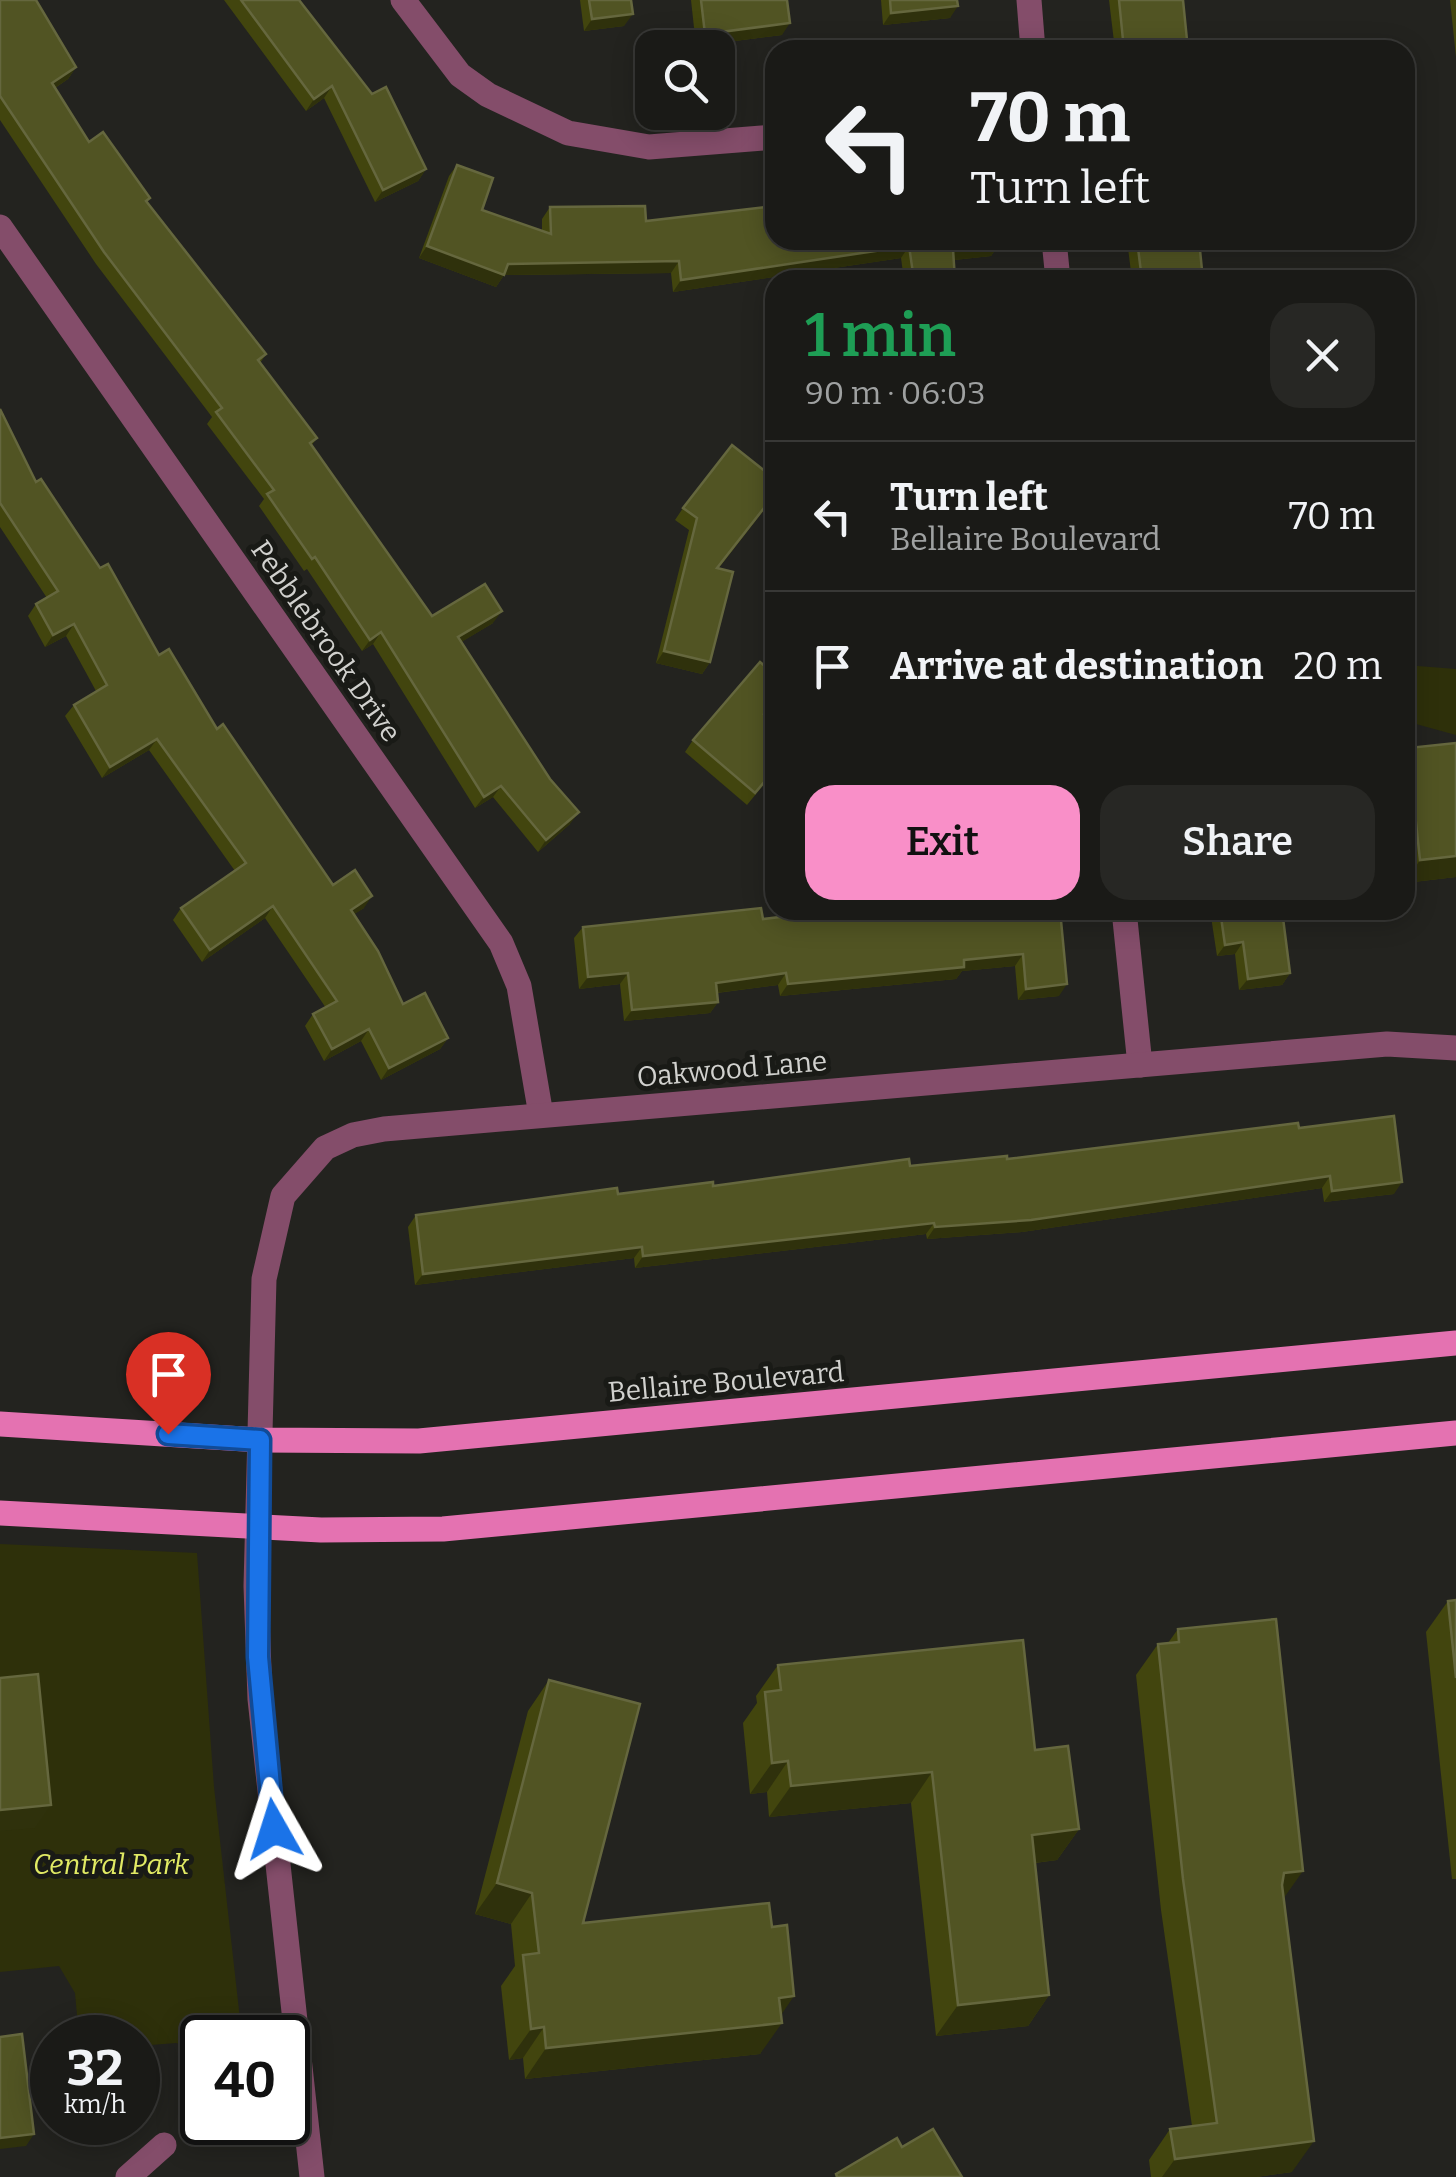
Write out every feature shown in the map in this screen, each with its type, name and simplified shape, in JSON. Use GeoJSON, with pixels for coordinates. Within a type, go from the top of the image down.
{"type":"FeatureCollection","features":[{"type":"Feature","properties":{"kind":"main road","name":"Bellaire Boulevard"},"geometry":{"type":"LineString","coordinates":[[0,1424],[260,1440],[436,1440],[1456,1344]]}},
{"type":"Feature","properties":{"kind":"main road"},"geometry":{"type":"LineString","coordinates":[[0,1513],[383,1530],[522,1524],[1456,1433]]}},
{"type":"Feature","properties":{"kind":"street"},"geometry":{"type":"LineString","coordinates":[[404,0],[460,75],[488,95],[568,134],[649,146],[765,138]]}},
{"type":"Feature","properties":{"kind":"street"},"geometry":{"type":"LineString","coordinates":[[1029,0],[1033,40]]}},
{"type":"Feature","properties":{"kind":"street","name":"Pebblebrook Drive"},"geometry":{"type":"LineString","coordinates":[[0,227],[501,943],[519,986],[542,1115]]}},
{"type":"Feature","properties":{"kind":"street"},"geometry":{"type":"LineString","coordinates":[[1125,920],[1140,1065]]}},
{"type":"Feature","properties":{"kind":"street","name":"Oakwood Lane"},"geometry":{"type":"LineString","coordinates":[[312,2177],[260,1699],[260,1440],[264,1280],[282,1196],[325,1148],[353,1136],[542,1115],[1387,1044],[1456,1048]]}},
{"type":"Feature","properties":{"kind":"street"},"geometry":{"type":"LineString","coordinates":[[128,2177],[164,2145]]}},
{"type":"Feature","properties":{"kind":"green space"},"geometry":{"type":"Polygon","coordinates":[[[1415,666],[1456,669],[1456,735],[1415,724],[1415,666]]]}},
{"type":"Feature","properties":{"kind":"green space","name":"Central Park"},"geometry":{"type":"Polygon","coordinates":[[[0,1544],[197,1553],[214,1787],[240,2015],[180,2015],[180,2044],[160,2044],[160,2015],[77,2015],[75,1993],[59,1966],[0,1972],[0,1544]]]}},
{"type":"Feature","properties":{"kind":"building"},"geometry":{"type":"Polygon","coordinates":[[[0,0],[36,0],[76,67],[52,83],[89,142],[103,132],[150,198],[146,201],[266,354],[258,360],[317,438],[310,443],[432,616],[485,584],[502,611],[458,637],[550,779],[579,812],[546,840],[501,786],[484,797],[381,632],[370,640],[315,557],[312,559],[267,494],[274,490],[216,412],[222,408],[104,252],[0,96],[0,0]]]}},
{"type":"Feature","properties":{"kind":"building"},"geometry":{"type":"Polygon","coordinates":[[[241,0],[299,0],[372,94],[386,87],[426,169],[383,190],[332,86],[314,99],[241,0]]]}},
{"type":"Feature","properties":{"kind":"building"},"geometry":{"type":"Polygon","coordinates":[[[589,0],[631,0],[633,14],[592,19],[589,0]]]}},
{"type":"Feature","properties":{"kind":"building"},"geometry":{"type":"Polygon","coordinates":[[[701,0],[787,0],[790,23],[705,30],[701,0]]]}},
{"type":"Feature","properties":{"kind":"building"},"geometry":{"type":"Polygon","coordinates":[[[890,0],[957,0],[958,6],[891,13],[890,0]]]}},
{"type":"Feature","properties":{"kind":"building"},"geometry":{"type":"Polygon","coordinates":[[[1119,0],[1183,0],[1187,40],[1123,40],[1119,0]]]}},
{"type":"Feature","properties":{"kind":"building"},"geometry":{"type":"Polygon","coordinates":[[[457,165],[493,178],[482,210],[551,234],[550,207],[645,206],[646,221],[765,207],[765,250],[882,250],[681,280],[679,261],[508,264],[504,275],[427,246],[457,165]]]}},
{"type":"Feature","properties":{"kind":"building"},"geometry":{"type":"Polygon","coordinates":[[[910,250],[953,250],[954,270],[913,270],[910,250]]]}},
{"type":"Feature","properties":{"kind":"building"},"geometry":{"type":"Polygon","coordinates":[[[1138,250],[1200,250],[1202,270],[1141,270],[1138,250]]]}},
{"type":"Feature","properties":{"kind":"building"},"geometry":{"type":"Polygon","coordinates":[[[0,409],[36,482],[41,479],[100,568],[108,564],[159,655],[169,649],[217,729],[223,724],[333,885],[355,870],[372,896],[351,910],[378,951],[403,1004],[425,993],[448,1038],[389,1068],[369,1029],[332,1049],[313,1014],[337,1001],[273,906],[210,950],[181,908],[246,863],[157,739],[110,767],[74,705],[107,685],[74,624],[53,635],[36,604],[58,591],[0,503],[0,409]]]}},
{"type":"Feature","properties":{"kind":"building"},"geometry":{"type":"Polygon","coordinates":[[[732,445],[765,471],[765,507],[717,568],[733,572],[710,662],[664,651],[697,518],[683,508],[732,445]]]}},
{"type":"Feature","properties":{"kind":"building"},"geometry":{"type":"Polygon","coordinates":[[[760,662],[765,666],[765,781],[755,793],[693,740],[760,662]]]}},
{"type":"Feature","properties":{"kind":"building"},"geometry":{"type":"Polygon","coordinates":[[[1456,743],[1456,856],[1420,860],[1415,747],[1456,743]]]}},
{"type":"Feature","properties":{"kind":"building"},"geometry":{"type":"Polygon","coordinates":[[[761,908],[765,920],[1061,920],[1067,984],[1026,989],[1023,954],[964,960],[964,967],[788,984],[786,973],[716,983],[718,1002],[632,1010],[628,973],[588,977],[583,927],[761,908]]]}},
{"type":"Feature","properties":{"kind":"building"},"geometry":{"type":"Polygon","coordinates":[[[1221,920],[1283,920],[1290,973],[1248,979],[1243,942],[1225,945],[1221,920]]]}},
{"type":"Feature","properties":{"kind":"building"},"geometry":{"type":"Polygon","coordinates":[[[1394,1116],[1402,1182],[1332,1191],[1330,1176],[1031,1220],[935,1227],[934,1223],[643,1256],[642,1247],[423,1274],[416,1215],[617,1188],[618,1194],[713,1182],[713,1186],[909,1159],[910,1166],[1007,1159],[1298,1123],[1299,1128],[1394,1116]]]}},
{"type":"Feature","properties":{"kind":"building"},"geometry":{"type":"Polygon","coordinates":[[[1456,1600],[1456,1678],[1448,1601],[1456,1600]]]}},
{"type":"Feature","properties":{"kind":"building"},"geometry":{"type":"Polygon","coordinates":[[[1276,1619],[1303,1871],[1284,1873],[1282,1885],[1314,2141],[1175,2159],[1170,2129],[1217,2123],[1183,1879],[1158,1644],[1179,1642],[1178,1629],[1276,1619]]]}},
{"type":"Feature","properties":{"kind":"building"},"geometry":{"type":"Polygon","coordinates":[[[1023,1640],[1035,1750],[1068,1746],[1079,1829],[1032,1835],[1049,1995],[958,2005],[932,1772],[791,1786],[788,1761],[772,1763],[765,1692],[781,1690],[778,1665],[1023,1640]]]}},
{"type":"Feature","properties":{"kind":"building"},"geometry":{"type":"Polygon","coordinates":[[[38,1674],[51,1805],[0,1810],[0,1678],[38,1674]]]}},
{"type":"Feature","properties":{"kind":"building"},"geometry":{"type":"Polygon","coordinates":[[[549,1680],[640,1704],[583,1923],[769,1903],[772,1927],[787,1925],[794,1996],[779,1998],[782,2023],[546,2048],[544,2027],[531,2029],[523,1955],[539,1953],[532,1893],[497,1883],[549,1680]]]}},
{"type":"Feature","properties":{"kind":"building"},"geometry":{"type":"Polygon","coordinates":[[[22,2034],[30,2134],[0,2138],[0,2037],[22,2034]]]}},
{"type":"Feature","properties":{"kind":"building"},"geometry":{"type":"Polygon","coordinates":[[[933,2129],[962,2177],[837,2177],[836,2174],[897,2138],[902,2147],[933,2129]]]}},
{"type":"Feature","properties":{"kind":"route"},"geometry":{"type":"LineString","coordinates":[[168,1434],[260,1440],[258,1657],[274,1829]]}}]}
